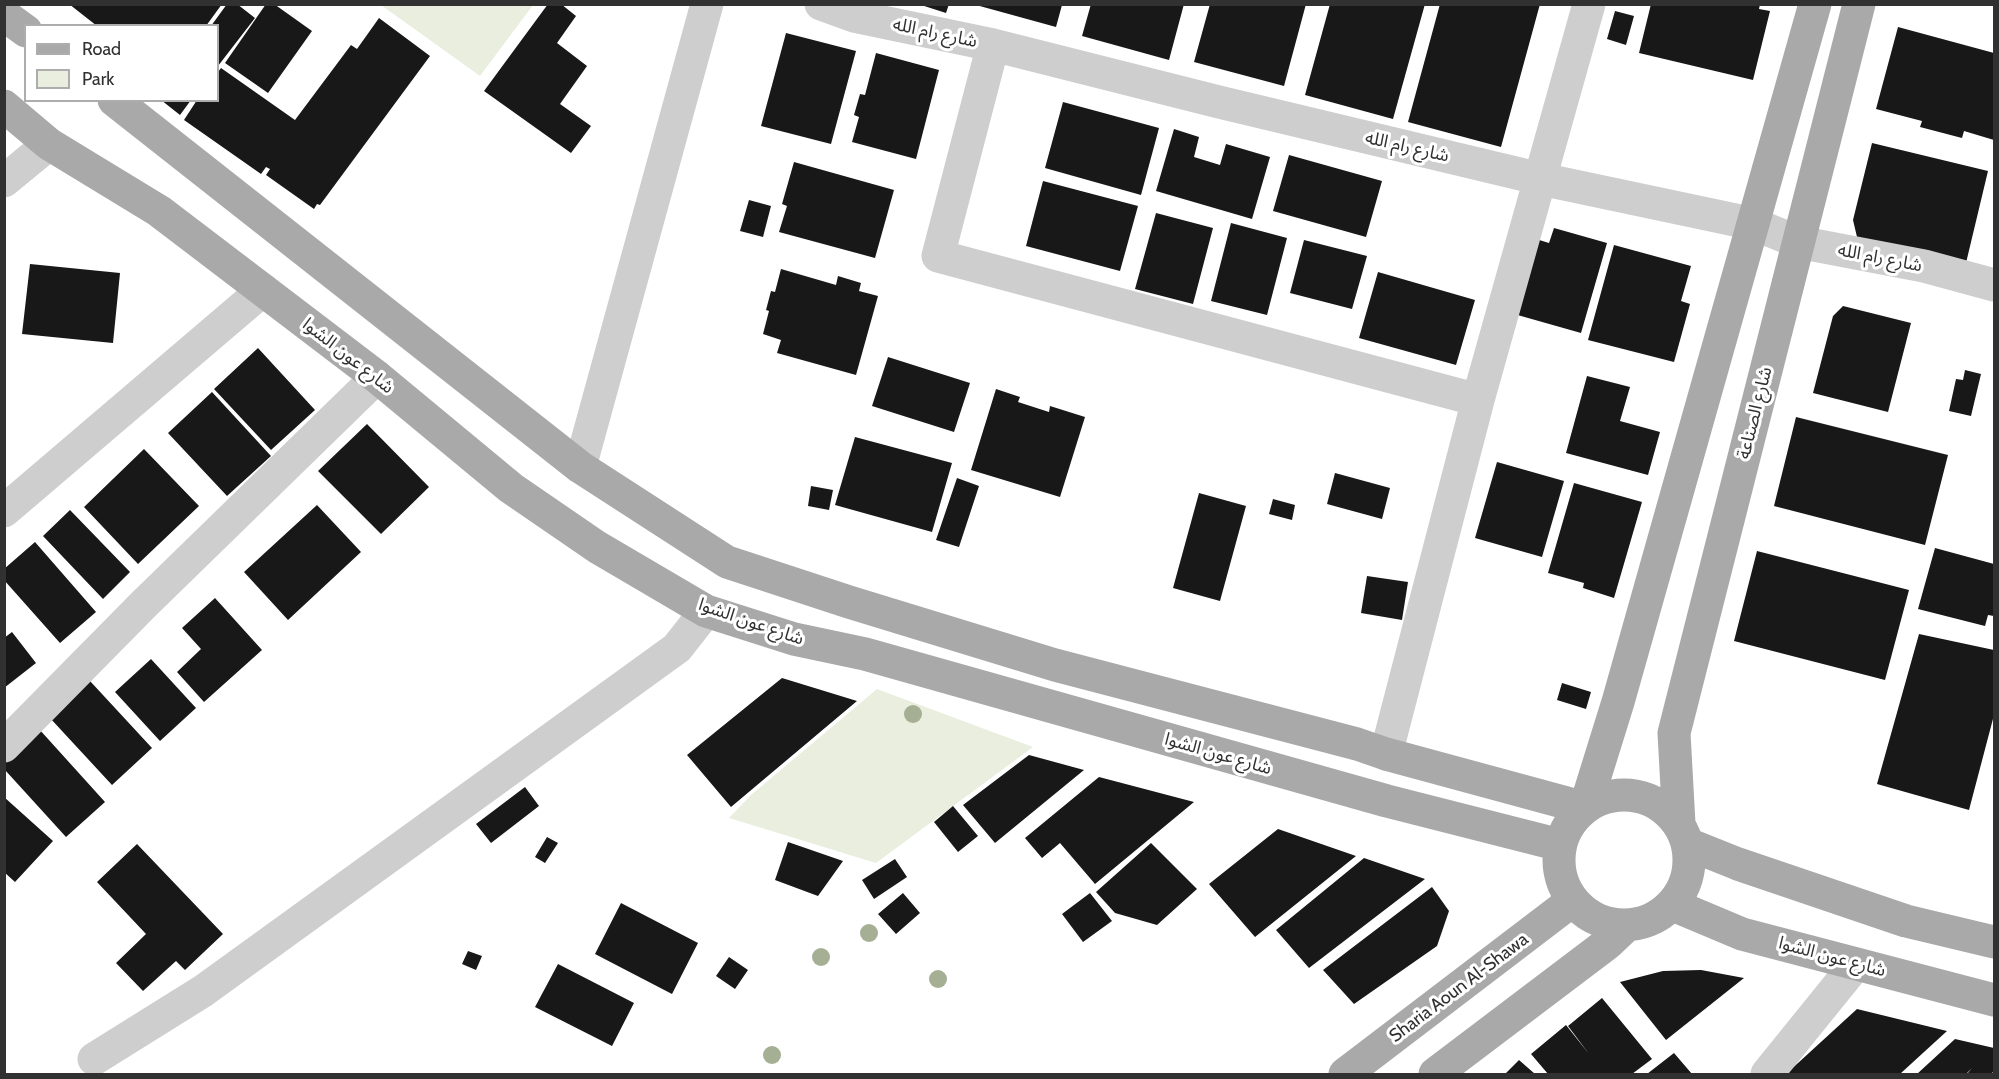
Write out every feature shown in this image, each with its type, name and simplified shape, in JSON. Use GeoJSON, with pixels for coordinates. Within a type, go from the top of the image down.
{"type":"FeatureCollection","features":[{"type":"Feature","properties":{"kind":"main road"},"geometry":{"type":"LineString","coordinates":[[1585,808],[1618,702],[1815,4]]}},
{"type":"Feature","properties":{"kind":"main road","name":"شارع الصناعة"},"geometry":{"type":"LineString","coordinates":[[1684,834],[1674,733],[1859,4]]}},
{"type":"Feature","properties":{"kind":"main road"},"geometry":{"type":"LineString","coordinates":[[4,15],[24,30]]}},
{"type":"Feature","properties":{"kind":"main road"},"geometry":{"type":"LineString","coordinates":[[117,102],[580,466],[727,562],[1055,665],[1357,744],[1585,808]]}},
{"type":"Feature","properties":{"kind":"main road","name":"شارع عون الشوا"},"geometry":{"type":"LineString","coordinates":[[4,106],[49,144],[159,211],[376,377],[511,488],[597,547],[706,611],[795,639],[865,654],[1387,801],[1560,845]]}},
{"type":"Feature","properties":{"kind":"main road"},"geometry":{"type":"LineString","coordinates":[[1684,834],[1690,866],[1685,886],[1673,904],[1659,916],[1644,923],[1626,926],[1606,924],[1587,915],[1572,901],[1564,888],[1558,859],[1560,845],[1569,824],[1585,808],[1604,798],[1627,795],[1647,799],[1665,809],[1684,834],[1738,864],[1906,921],[1995,942]]}},
{"type":"Feature","properties":{"kind":"main road","name":"Sharia Aoun Al-Shawa"},"geometry":{"type":"LineString","coordinates":[[1344,1074],[1572,901]]}},
{"type":"Feature","properties":{"kind":"main road","name":"شارع عون الشوا"},"geometry":{"type":"LineString","coordinates":[[1673,904],[1742,934],[1995,1000]]}},
{"type":"Feature","properties":{"kind":"main road"},"geometry":{"type":"LineString","coordinates":[[1435,1074],[1608,943],[1626,926]]}},
{"type":"Feature","properties":{"kind":"street"},"geometry":{"type":"LineString","coordinates":[[580,466],[707,4]]}},
{"type":"Feature","properties":{"kind":"street","name":"شارع رام الله"},"geometry":{"type":"LineString","coordinates":[[821,4],[854,16],[993,45],[1541,179],[1754,224],[1798,242],[1924,266],[1995,285]]}},
{"type":"Feature","properties":{"kind":"street"},"geometry":{"type":"LineString","coordinates":[[1386,754],[1478,400],[1589,4]]}},
{"type":"Feature","properties":{"kind":"street"},"geometry":{"type":"LineString","coordinates":[[993,45],[938,256],[1478,400]]}},
{"type":"Feature","properties":{"kind":"street"},"geometry":{"type":"LineString","coordinates":[[4,181],[49,144]]}},
{"type":"Feature","properties":{"kind":"street"},"geometry":{"type":"LineString","coordinates":[[4,511],[263,290]]}},
{"type":"Feature","properties":{"kind":"street"},"geometry":{"type":"LineString","coordinates":[[4,746],[143,605],[376,377]]}},
{"type":"Feature","properties":{"kind":"street"},"geometry":{"type":"LineString","coordinates":[[94,1059],[203,991],[677,648],[706,611]]}},
{"type":"Feature","properties":{"kind":"street"},"geometry":{"type":"LineString","coordinates":[[1767,1074],[1856,964]]}},
{"type":"Feature","properties":{"kind":"green space"},"geometry":{"type":"Polygon","coordinates":[[[381,5],[533,5],[480,76],[381,5]]]}},
{"type":"Feature","properties":{"kind":"green space"},"geometry":{"type":"Polygon","coordinates":[[[877,689],[1033,747],[876,863],[729,818],[751,795],[877,689]]]}},
{"type":"Feature","properties":{"kind":"building"},"geometry":{"type":"Polygon","coordinates":[[[69,4],[222,4],[207,24],[94,24],[69,4]]]}},
{"type":"Feature","properties":{"kind":"building"},"geometry":{"type":"Polygon","coordinates":[[[227,4],[237,4],[255,18],[219,65],[219,24],[212,24],[227,4]]]}},
{"type":"Feature","properties":{"kind":"building"},"geometry":{"type":"Polygon","coordinates":[[[266,4],[274,4],[312,31],[268,93],[225,63],[266,4]]]}},
{"type":"Feature","properties":{"kind":"building"},"geometry":{"type":"Polygon","coordinates":[[[548,4],[561,4],[576,16],[557,43],[587,66],[560,104],[591,126],[571,153],[484,91],[548,4]]]}},
{"type":"Feature","properties":{"kind":"building"},"geometry":{"type":"Polygon","coordinates":[[[918,4],[949,4],[946,13],[918,4]]]}},
{"type":"Feature","properties":{"kind":"building"},"geometry":{"type":"Polygon","coordinates":[[[1091,4],[1184,4],[1169,60],[1082,36],[1091,4]]]}},
{"type":"Feature","properties":{"kind":"building"},"geometry":{"type":"Polygon","coordinates":[[[1210,4],[1306,4],[1284,86],[1194,62],[1210,4]]]}},
{"type":"Feature","properties":{"kind":"building"},"geometry":{"type":"Polygon","coordinates":[[[1330,4],[1425,4],[1393,119],[1305,95],[1330,4]]]}},
{"type":"Feature","properties":{"kind":"building"},"geometry":{"type":"Polygon","coordinates":[[[1440,4],[1540,4],[1501,147],[1408,122],[1440,4]]]}},
{"type":"Feature","properties":{"kind":"building"},"geometry":{"type":"Polygon","coordinates":[[[1651,4],[1760,4],[1759,9],[1770,11],[1753,80],[1639,53],[1651,4]]]}},
{"type":"Feature","properties":{"kind":"building"},"geometry":{"type":"Polygon","coordinates":[[[976,5],[1062,5],[1056,27],[976,5]]]}},
{"type":"Feature","properties":{"kind":"building"},"geometry":{"type":"Polygon","coordinates":[[[1615,11],[1634,16],[1626,45],[1607,39],[1615,11]]]}},
{"type":"Feature","properties":{"kind":"building"},"geometry":{"type":"Polygon","coordinates":[[[379,18],[430,56],[320,205],[317,204],[314,209],[266,175],[270,169],[266,167],[261,174],[184,120],[196,102],[219,102],[219,71],[221,68],[295,120],[351,45],[357,49],[379,18]]]}},
{"type":"Feature","properties":{"kind":"building"},"geometry":{"type":"Polygon","coordinates":[[[1898,27],[1994,53],[1994,140],[1964,131],[1962,138],[1920,127],[1922,121],[1876,109],[1898,27]]]}},
{"type":"Feature","properties":{"kind":"building"},"geometry":{"type":"Polygon","coordinates":[[[786,33],[856,51],[831,144],[761,126],[786,33]]]}},
{"type":"Feature","properties":{"kind":"building"},"geometry":{"type":"Polygon","coordinates":[[[876,53],[939,70],[916,159],[852,142],[859,117],[854,115],[860,94],[865,95],[876,53]]]}},
{"type":"Feature","properties":{"kind":"building"},"geometry":{"type":"Polygon","coordinates":[[[164,102],[190,102],[180,115],[164,102]]]}},
{"type":"Feature","properties":{"kind":"building"},"geometry":{"type":"Polygon","coordinates":[[[1063,102],[1159,128],[1141,195],[1045,168],[1063,102]]]}},
{"type":"Feature","properties":{"kind":"building"},"geometry":{"type":"Polygon","coordinates":[[[1174,129],[1199,137],[1194,157],[1220,165],[1226,144],[1270,157],[1252,219],[1156,191],[1174,129]]]}},
{"type":"Feature","properties":{"kind":"building"},"geometry":{"type":"Polygon","coordinates":[[[1872,143],[1988,171],[1966,263],[1857,237],[1853,220],[1872,143]]]}},
{"type":"Feature","properties":{"kind":"building"},"geometry":{"type":"Polygon","coordinates":[[[1289,155],[1382,181],[1366,237],[1273,211],[1289,155]]]}},
{"type":"Feature","properties":{"kind":"building"},"geometry":{"type":"Polygon","coordinates":[[[794,162],[894,190],[875,258],[779,232],[787,206],[782,204],[794,162]]]}},
{"type":"Feature","properties":{"kind":"building"},"geometry":{"type":"Polygon","coordinates":[[[1043,181],[1138,206],[1120,271],[1026,246],[1043,181]]]}},
{"type":"Feature","properties":{"kind":"building"},"geometry":{"type":"Polygon","coordinates":[[[749,200],[771,206],[763,237],[740,231],[749,200]]]}},
{"type":"Feature","properties":{"kind":"building"},"geometry":{"type":"Polygon","coordinates":[[[1156,213],[1213,228],[1193,304],[1135,289],[1156,213]]]}},
{"type":"Feature","properties":{"kind":"building"},"geometry":{"type":"Polygon","coordinates":[[[1231,223],[1287,238],[1267,315],[1211,301],[1231,223]]]}},
{"type":"Feature","properties":{"kind":"building"},"geometry":{"type":"Polygon","coordinates":[[[1554,228],[1607,243],[1581,333],[1514,314],[1536,239],[1549,243],[1554,228]]]}},
{"type":"Feature","properties":{"kind":"building"},"geometry":{"type":"Polygon","coordinates":[[[1304,240],[1367,256],[1352,309],[1290,293],[1304,240]]]}},
{"type":"Feature","properties":{"kind":"building"},"geometry":{"type":"Polygon","coordinates":[[[1614,245],[1691,266],[1681,301],[1690,304],[1674,362],[1588,340],[1614,245]]]}},
{"type":"Feature","properties":{"kind":"building"},"geometry":{"type":"Polygon","coordinates":[[[30,264],[120,273],[113,343],[22,334],[30,264]]]}},
{"type":"Feature","properties":{"kind":"building"},"geometry":{"type":"Polygon","coordinates":[[[781,269],[836,285],[838,276],[861,283],[859,291],[878,296],[856,375],[777,353],[781,340],[763,334],[771,291],[775,292],[781,269]]]}},
{"type":"Feature","properties":{"kind":"building"},"geometry":{"type":"Polygon","coordinates":[[[1378,272],[1475,300],[1456,365],[1359,338],[1378,272]]]}},
{"type":"Feature","properties":{"kind":"building"},"geometry":{"type":"Polygon","coordinates":[[[1843,306],[1911,323],[1888,412],[1813,393],[1833,316],[1843,306]]]}},
{"type":"Feature","properties":{"kind":"building"},"geometry":{"type":"Polygon","coordinates":[[[258,348],[315,410],[271,450],[214,389],[258,348]]]}},
{"type":"Feature","properties":{"kind":"building"},"geometry":{"type":"Polygon","coordinates":[[[888,357],[970,383],[954,432],[872,406],[888,357]]]}},
{"type":"Feature","properties":{"kind":"building"},"geometry":{"type":"Polygon","coordinates":[[[1965,370],[1981,374],[1971,416],[1949,411],[1956,379],[1963,380],[1965,370]]]}},
{"type":"Feature","properties":{"kind":"building"},"geometry":{"type":"Polygon","coordinates":[[[1587,376],[1630,387],[1620,421],[1660,432],[1648,475],[1566,453],[1587,376]]]}},
{"type":"Feature","properties":{"kind":"building"},"geometry":{"type":"Polygon","coordinates":[[[996,389],[1020,397],[1018,402],[1049,412],[1050,406],[1085,417],[1060,497],[971,470],[996,389]]]}},
{"type":"Feature","properties":{"kind":"building"},"geometry":{"type":"Polygon","coordinates":[[[212,392],[271,456],[227,496],[168,433],[212,392]]]}},
{"type":"Feature","properties":{"kind":"building"},"geometry":{"type":"Polygon","coordinates":[[[1796,417],[1948,455],[1925,545],[1774,506],[1796,417]]]}},
{"type":"Feature","properties":{"kind":"building"},"geometry":{"type":"Polygon","coordinates":[[[367,424],[429,487],[381,534],[318,471],[367,424]]]}},
{"type":"Feature","properties":{"kind":"building"},"geometry":{"type":"Polygon","coordinates":[[[855,437],[952,463],[932,532],[835,505],[855,437]]]}},
{"type":"Feature","properties":{"kind":"building"},"geometry":{"type":"Polygon","coordinates":[[[144,449],[199,506],[138,564],[84,507],[144,449]]]}},
{"type":"Feature","properties":{"kind":"building"},"geometry":{"type":"Polygon","coordinates":[[[1497,462],[1564,481],[1542,557],[1475,538],[1497,462]]]}},
{"type":"Feature","properties":{"kind":"building"},"geometry":{"type":"Polygon","coordinates":[[[1335,473],[1390,488],[1382,519],[1327,504],[1335,473]]]}},
{"type":"Feature","properties":{"kind":"building"},"geometry":{"type":"Polygon","coordinates":[[[957,478],[979,486],[959,547],[936,540],[957,478]]]}},
{"type":"Feature","properties":{"kind":"building"},"geometry":{"type":"Polygon","coordinates":[[[1574,483],[1642,502],[1614,598],[1583,588],[1584,583],[1548,573],[1574,483]]]}},
{"type":"Feature","properties":{"kind":"building"},"geometry":{"type":"Polygon","coordinates":[[[811,486],[833,490],[829,510],[808,506],[811,486]]]}},
{"type":"Feature","properties":{"kind":"building"},"geometry":{"type":"Polygon","coordinates":[[[1199,493],[1246,506],[1220,601],[1173,588],[1199,493]]]}},
{"type":"Feature","properties":{"kind":"building"},"geometry":{"type":"Polygon","coordinates":[[[1273,499],[1295,505],[1292,520],[1269,514],[1273,499]]]}},
{"type":"Feature","properties":{"kind":"building"},"geometry":{"type":"Polygon","coordinates":[[[317,505],[361,552],[288,620],[244,572],[317,505]]]}},
{"type":"Feature","properties":{"kind":"building"},"geometry":{"type":"Polygon","coordinates":[[[70,510],[130,572],[103,599],[43,536],[70,510]]]}},
{"type":"Feature","properties":{"kind":"building"},"geometry":{"type":"Polygon","coordinates":[[[35,542],[96,612],[60,643],[4,580],[4,569],[35,542]]]}},
{"type":"Feature","properties":{"kind":"building"},"geometry":{"type":"Polygon","coordinates":[[[1935,548],[1994,564],[1994,616],[1988,615],[1985,626],[1918,609],[1935,548]]]}},
{"type":"Feature","properties":{"kind":"building"},"geometry":{"type":"Polygon","coordinates":[[[1757,551],[1909,590],[1885,680],[1734,641],[1757,551]]]}},
{"type":"Feature","properties":{"kind":"building"},"geometry":{"type":"Polygon","coordinates":[[[1367,576],[1408,582],[1402,620],[1361,613],[1367,576]]]}},
{"type":"Feature","properties":{"kind":"building"},"geometry":{"type":"Polygon","coordinates":[[[215,598],[262,650],[204,702],[177,672],[201,649],[182,628],[215,598]]]}},
{"type":"Feature","properties":{"kind":"building"},"geometry":{"type":"Polygon","coordinates":[[[12,632],[36,663],[4,688],[4,638],[12,632]]]}},
{"type":"Feature","properties":{"kind":"building"},"geometry":{"type":"Polygon","coordinates":[[[1919,634],[1994,650],[1994,715],[1969,810],[1877,784],[1919,634]]]}},
{"type":"Feature","properties":{"kind":"building"},"geometry":{"type":"Polygon","coordinates":[[[151,659],[196,708],[160,741],[115,692],[151,659]]]}},
{"type":"Feature","properties":{"kind":"building"},"geometry":{"type":"Polygon","coordinates":[[[782,678],[857,701],[731,807],[687,755],[782,678]]]}},
{"type":"Feature","properties":{"kind":"building"},"geometry":{"type":"Polygon","coordinates":[[[90,681],[152,748],[112,785],[50,718],[90,681]]]}},
{"type":"Feature","properties":{"kind":"building"},"geometry":{"type":"Polygon","coordinates":[[[1562,683],[1591,692],[1586,709],[1557,700],[1562,683]]]}},
{"type":"Feature","properties":{"kind":"building"},"geometry":{"type":"Polygon","coordinates":[[[39,729],[105,802],[66,837],[5,770],[5,760],[39,729]]]}},
{"type":"Feature","properties":{"kind":"building"},"geometry":{"type":"Polygon","coordinates":[[[1029,755],[1084,770],[995,843],[963,805],[1029,755]]]}},
{"type":"Feature","properties":{"kind":"building"},"geometry":{"type":"Polygon","coordinates":[[[1099,777],[1194,802],[1095,884],[1060,843],[1042,858],[1025,838],[1099,777]]]}},
{"type":"Feature","properties":{"kind":"building"},"geometry":{"type":"Polygon","coordinates":[[[525,787],[539,806],[491,843],[476,824],[525,787]]]}},
{"type":"Feature","properties":{"kind":"building"},"geometry":{"type":"Polygon","coordinates":[[[4,797],[53,841],[15,882],[4,872],[4,797]]]}},
{"type":"Feature","properties":{"kind":"building"},"geometry":{"type":"Polygon","coordinates":[[[953,806],[978,836],[958,852],[934,822],[953,806]]]}},
{"type":"Feature","properties":{"kind":"building"},"geometry":{"type":"Polygon","coordinates":[[[1278,829],[1356,856],[1255,937],[1209,884],[1278,829]]]}},
{"type":"Feature","properties":{"kind":"building"},"geometry":{"type":"Polygon","coordinates":[[[547,837],[558,843],[545,863],[535,857],[547,837]]]}},
{"type":"Feature","properties":{"kind":"building"},"geometry":{"type":"Polygon","coordinates":[[[788,842],[843,861],[818,896],[775,880],[788,842]]]}},
{"type":"Feature","properties":{"kind":"building"},"geometry":{"type":"Polygon","coordinates":[[[1151,843],[1197,889],[1157,925],[1115,913],[1096,892],[1151,843]]]}},
{"type":"Feature","properties":{"kind":"building"},"geometry":{"type":"Polygon","coordinates":[[[137,844],[223,934],[185,970],[176,961],[143,991],[116,963],[146,934],[97,882],[137,844]]]}},
{"type":"Feature","properties":{"kind":"building"},"geometry":{"type":"Polygon","coordinates":[[[1364,858],[1425,879],[1309,968],[1276,930],[1364,858]]]}},
{"type":"Feature","properties":{"kind":"building"},"geometry":{"type":"Polygon","coordinates":[[[895,859],[907,877],[874,899],[862,880],[895,859]]]}},
{"type":"Feature","properties":{"kind":"building"},"geometry":{"type":"Polygon","coordinates":[[[1432,887],[1449,911],[1437,946],[1354,1004],[1323,970],[1432,887]]]}},
{"type":"Feature","properties":{"kind":"building"},"geometry":{"type":"Polygon","coordinates":[[[903,893],[920,913],[896,934],[878,914],[903,893]]]}},
{"type":"Feature","properties":{"kind":"building"},"geometry":{"type":"Polygon","coordinates":[[[1090,893],[1112,921],[1083,942],[1062,914],[1090,893]]]}},
{"type":"Feature","properties":{"kind":"building"},"geometry":{"type":"Polygon","coordinates":[[[621,903],[698,943],[672,994],[595,954],[621,903]]]}},
{"type":"Feature","properties":{"kind":"building"},"geometry":{"type":"Polygon","coordinates":[[[468,951],[482,956],[476,970],[462,964],[468,951]]]}},
{"type":"Feature","properties":{"kind":"building"},"geometry":{"type":"Polygon","coordinates":[[[729,957],[748,970],[735,989],[716,976],[729,957]]]}},
{"type":"Feature","properties":{"kind":"building"},"geometry":{"type":"Polygon","coordinates":[[[558,964],[634,1003],[612,1046],[535,1007],[558,964]]]}},
{"type":"Feature","properties":{"kind":"building"},"geometry":{"type":"Polygon","coordinates":[[[1701,970],[1744,978],[1666,1040],[1620,982],[1663,971],[1701,970]]]}},
{"type":"Feature","properties":{"kind":"building"},"geometry":{"type":"Polygon","coordinates":[[[1602,998],[1652,1059],[1632,1074],[1548,1074],[1531,1054],[1566,1025],[1589,1054],[1568,1026],[1602,998]]]}},
{"type":"Feature","properties":{"kind":"building"},"geometry":{"type":"Polygon","coordinates":[[[1857,1009],[1947,1031],[1900,1074],[1786,1074],[1857,1009]]]}},
{"type":"Feature","properties":{"kind":"building"},"geometry":{"type":"Polygon","coordinates":[[[1955,1039],[1994,1048],[1994,1071],[1991,1074],[1967,1074],[1972,1068],[1966,1074],[1917,1074],[1955,1039]]]}},
{"type":"Feature","properties":{"kind":"building"},"geometry":{"type":"Polygon","coordinates":[[[1674,1053],[1692,1074],[1647,1074],[1674,1053]]]}},
{"type":"Feature","properties":{"kind":"building"},"geometry":{"type":"Polygon","coordinates":[[[1519,1060],[1535,1074],[1505,1074],[1519,1060]]]}}]}
